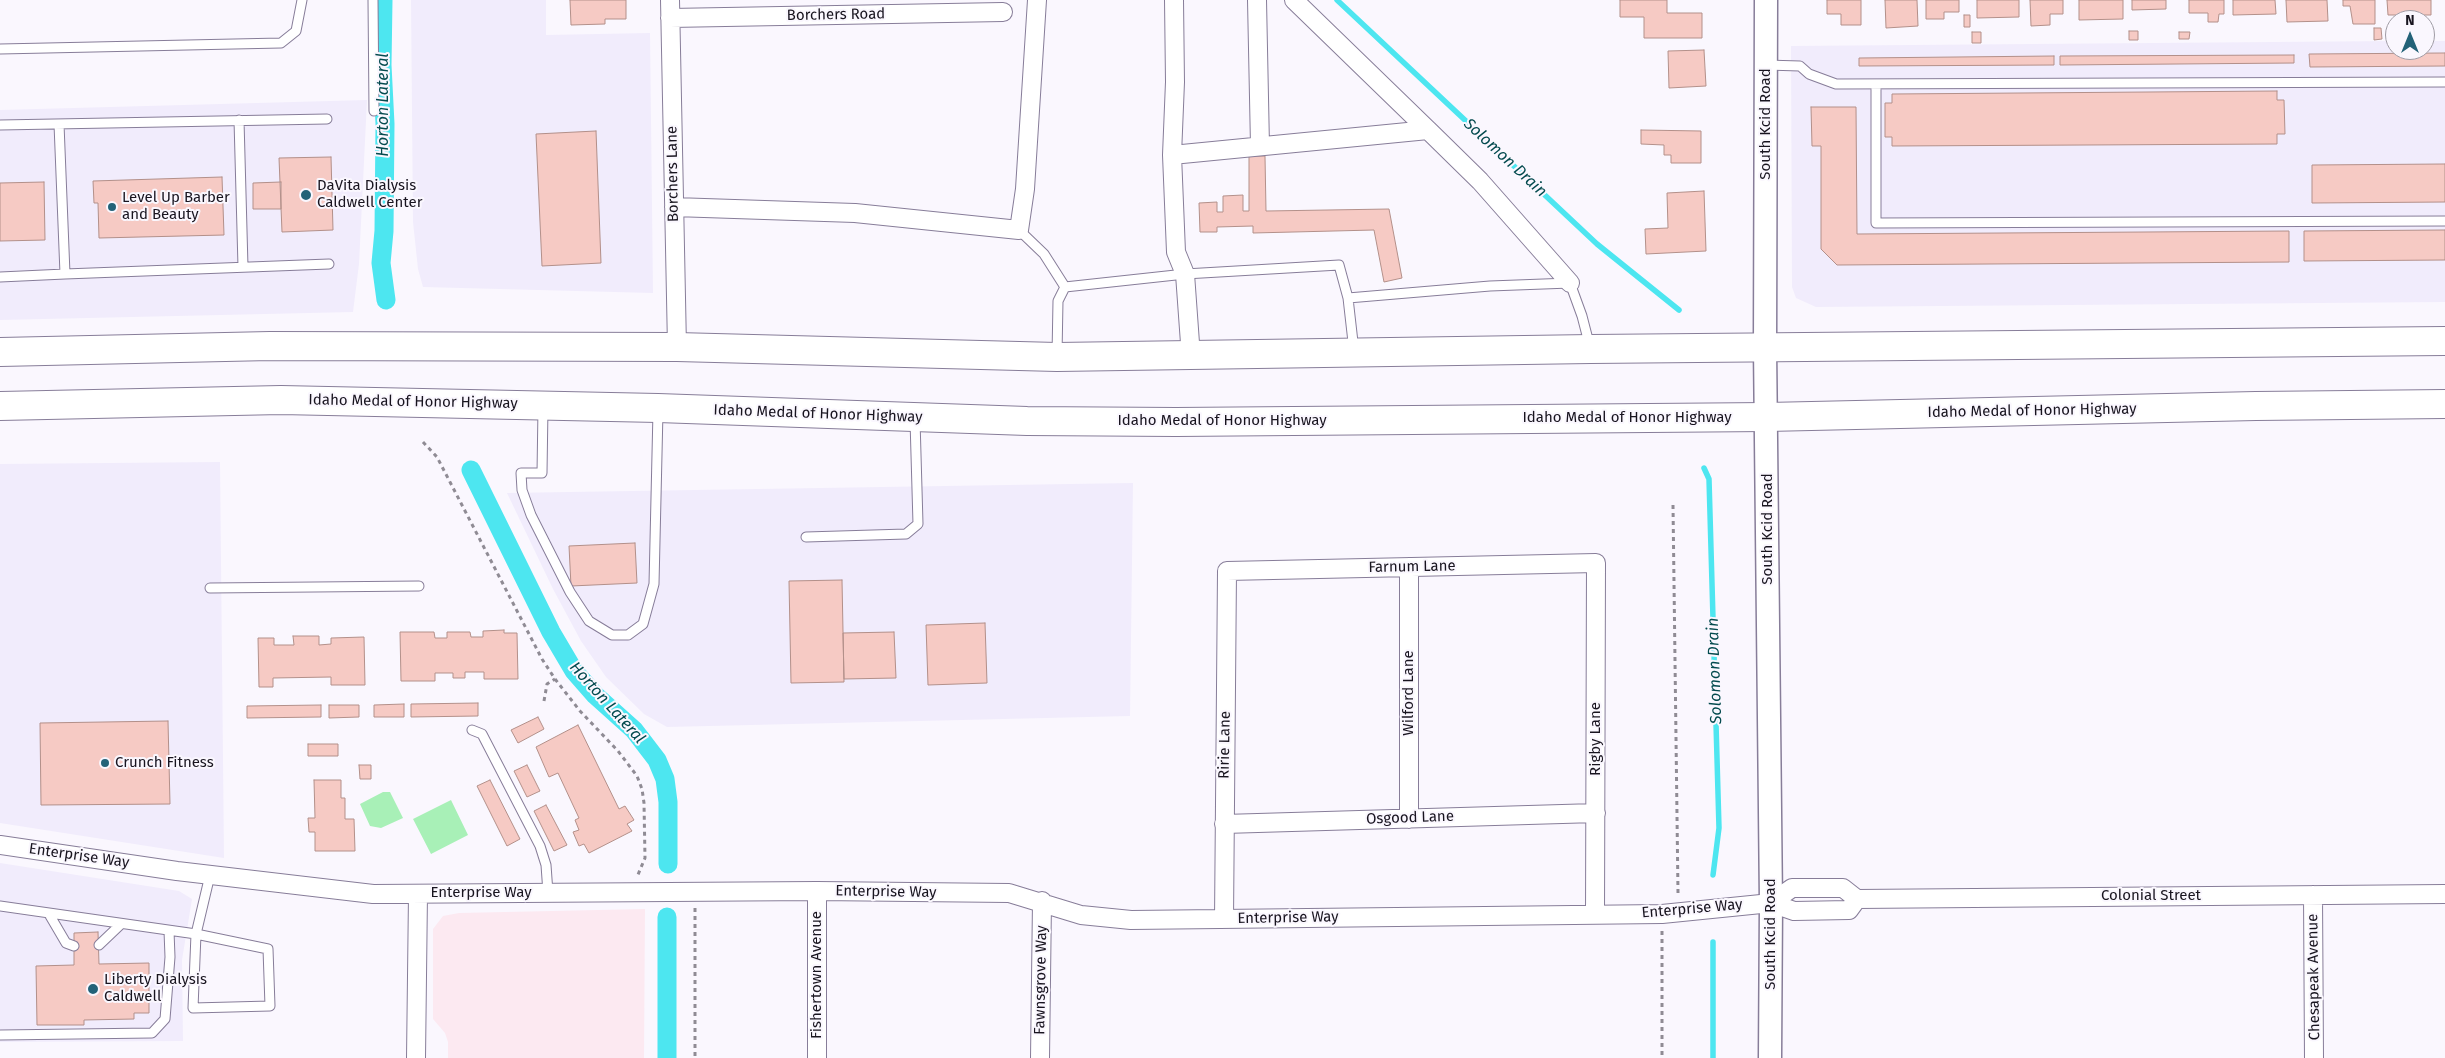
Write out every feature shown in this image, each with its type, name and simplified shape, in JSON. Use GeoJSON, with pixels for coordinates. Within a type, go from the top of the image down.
{"type":"FeatureCollection","features":[{"type":"Feature","properties":{"kind":"main road"},"geometry":{"type":"LineString","coordinates":[[0,352],[270,346],[677,347],[1057,357],[1191,357],[1591,349],[2445,341]]}},
{"type":"Feature","properties":{"kind":"main road","name":"Idaho Medal of Honor Highway"},"geometry":{"type":"LineString","coordinates":[[0,406],[281,400],[543,405],[915,417],[1166,422],[1767,417],[2256,406],[2445,404]]}},
{"type":"Feature","properties":{"kind":"street","name":"Borchers Lane"},"geometry":{"type":"LineString","coordinates":[[670,0],[677,347]]}},
{"type":"Feature","properties":{"kind":"street"},"geometry":{"type":"LineString","coordinates":[[674,207],[854,213],[1020,230],[1025,188],[1037,0]]}},
{"type":"Feature","properties":{"kind":"street"},"geometry":{"type":"LineString","coordinates":[[1174,0],[1172,155],[1176,252],[1185,274],[1191,357]]}},
{"type":"Feature","properties":{"kind":"street"},"geometry":{"type":"LineString","coordinates":[[1258,0],[1260,146]]}},
{"type":"Feature","properties":{"kind":"street"},"geometry":{"type":"LineString","coordinates":[[1294,0],[1480,181],[1570,283]]}},
{"type":"Feature","properties":{"kind":"street","name":"South Kcid Road"},"geometry":{"type":"LineString","coordinates":[[1766,0],[1766,347],[1771,903],[1770,1058]]}},
{"type":"Feature","properties":{"kind":"street","name":"Borchers Road"},"geometry":{"type":"LineString","coordinates":[[670,18],[1003,12]]}},
{"type":"Feature","properties":{"kind":"street"},"geometry":{"type":"LineString","coordinates":[[1172,155],[1428,130]]}},
{"type":"Feature","properties":{"kind":"street","name":"Farnum Lane"},"geometry":{"type":"LineString","coordinates":[[1227,571],[1596,564]]}},
{"type":"Feature","properties":{"kind":"street","name":"Rigby Lane"},"geometry":{"type":"LineString","coordinates":[[1596,564],[1596,914]]}},
{"type":"Feature","properties":{"kind":"street","name":"Wilford Lane"},"geometry":{"type":"LineString","coordinates":[[1408,567],[1409,818]]}},
{"type":"Feature","properties":{"kind":"street","name":"Ririe Lane"},"geometry":{"type":"LineString","coordinates":[[1224,919],[1227,571]]}},
{"type":"Feature","properties":{"kind":"street","name":"Osgood Lane"},"geometry":{"type":"LineString","coordinates":[[1224,824],[1596,813]]}},
{"type":"Feature","properties":{"kind":"street","name":"Enterprise Way"},"geometry":{"type":"LineString","coordinates":[[0,845],[210,875],[374,894],[817,891],[1009,893],[1042,901],[1082,915],[1131,920],[1662,914],[1771,903]]}},
{"type":"Feature","properties":{"kind":"street","name":"Fishertown Avenue"},"geometry":{"type":"LineString","coordinates":[[817,891],[817,1058]]}},
{"type":"Feature","properties":{"kind":"street"},"geometry":{"type":"LineString","coordinates":[[416,1058],[418,894]]}},
{"type":"Feature","properties":{"kind":"street","name":"Colonial Street"},"geometry":{"type":"LineString","coordinates":[[1771,903],[1794,911],[1848,910],[1857,899],[2445,894]]}},
{"type":"Feature","properties":{"kind":"street","name":"Chesapeak Avenue"},"geometry":{"type":"LineString","coordinates":[[2313,895],[2314,1058]]}},
{"type":"Feature","properties":{"kind":"street","name":"Fawnsgrove Way"},"geometry":{"type":"LineString","coordinates":[[1040,1058],[1042,901]]}},
{"type":"Feature","properties":{"kind":"lane"},"geometry":{"type":"LineString","coordinates":[[0,49],[281,43],[296,31],[302,0]]}},
{"type":"Feature","properties":{"kind":"lane"},"geometry":{"type":"LineString","coordinates":[[373,0],[374,111]]}},
{"type":"Feature","properties":{"kind":"lane"},"geometry":{"type":"LineString","coordinates":[[1766,65],[1800,66],[1809,74],[1836,84],[2445,82]]}},
{"type":"Feature","properties":{"kind":"lane"},"geometry":{"type":"LineString","coordinates":[[1876,84],[1876,223],[2445,221]]}},
{"type":"Feature","properties":{"kind":"lane"},"geometry":{"type":"LineString","coordinates":[[0,125],[327,119]]}},
{"type":"Feature","properties":{"kind":"lane"},"geometry":{"type":"LineString","coordinates":[[239,120],[243,267]]}},
{"type":"Feature","properties":{"kind":"lane"},"geometry":{"type":"LineString","coordinates":[[59,124],[65,274]]}},
{"type":"Feature","properties":{"kind":"lane"},"geometry":{"type":"LineString","coordinates":[[1020,230],[1044,254],[1065,287]]}},
{"type":"Feature","properties":{"kind":"lane"},"geometry":{"type":"LineString","coordinates":[[0,277],[329,264]]}},
{"type":"Feature","properties":{"kind":"lane"},"geometry":{"type":"LineString","coordinates":[[1065,287],[1185,274],[1339,265],[1348,298],[1354,354]]}},
{"type":"Feature","properties":{"kind":"lane"},"geometry":{"type":"LineString","coordinates":[[1348,298],[1490,286],[1570,283],[1591,349]]}},
{"type":"Feature","properties":{"kind":"lane"},"geometry":{"type":"LineString","coordinates":[[1057,357],[1058,300],[1065,287]]}},
{"type":"Feature","properties":{"kind":"lane"},"geometry":{"type":"LineString","coordinates":[[543,405],[542,473],[521,473],[522,490],[531,515],[570,592],[589,621],[612,634],[628,634],[643,624],[654,584],[658,408]]}},
{"type":"Feature","properties":{"kind":"lane"},"geometry":{"type":"LineString","coordinates":[[806,537],[906,534],[918,524],[915,417]]}},
{"type":"Feature","properties":{"kind":"lane"},"geometry":{"type":"LineString","coordinates":[[210,588],[419,586]]}},
{"type":"Feature","properties":{"kind":"lane"},"geometry":{"type":"LineString","coordinates":[[472,730],[482,734],[540,846],[546,865],[548,893]]}},
{"type":"Feature","properties":{"kind":"lane"},"geometry":{"type":"LineString","coordinates":[[0,906],[120,925],[196,934],[268,949],[270,1006],[193,1008],[196,934],[210,875]]}},
{"type":"Feature","properties":{"kind":"lane"},"geometry":{"type":"LineString","coordinates":[[49,914],[66,944],[74,946]]}},
{"type":"Feature","properties":{"kind":"lane"},"geometry":{"type":"LineString","coordinates":[[99,945],[120,925]]}},
{"type":"Feature","properties":{"kind":"lane"},"geometry":{"type":"LineString","coordinates":[[0,1034],[152,1033],[165,1019],[170,957],[169,931]]}},
{"type":"Feature","properties":{"kind":"path"},"geometry":{"type":"LineString","coordinates":[[423,442],[437,457],[542,659],[580,711],[629,764],[642,789],[644,858],[637,872],[638,892]]}},
{"type":"Feature","properties":{"kind":"path"},"geometry":{"type":"LineString","coordinates":[[1673,505],[1678,893]]}},
{"type":"Feature","properties":{"kind":"path"},"geometry":{"type":"LineString","coordinates":[[544,701],[546,684],[555,679]]}},
{"type":"Feature","properties":{"kind":"path"},"geometry":{"type":"LineString","coordinates":[[695,892],[695,1058]]}},
{"type":"Feature","properties":{"kind":"path"},"geometry":{"type":"LineString","coordinates":[[1662,930],[1662,1058]]}},
{"type":"Feature","properties":{"kind":"shaded area"},"geometry":{"type":"Polygon","coordinates":[[[411,0],[546,0],[546,35],[650,33],[653,293],[423,287],[418,269],[413,222],[411,0]]]}},
{"type":"Feature","properties":{"kind":"shaded area"},"geometry":{"type":"Polygon","coordinates":[[[2385,41],[2385,60],[2435,60],[2435,41],[2445,41],[2445,302],[1816,307],[1796,298],[1792,287],[1791,46],[2385,41]]]}},
{"type":"Feature","properties":{"kind":"shaded area"},"geometry":{"type":"Polygon","coordinates":[[[367,100],[359,264],[353,312],[0,320],[0,110],[367,100]]]}},
{"type":"Feature","properties":{"kind":"shaded area"},"geometry":{"type":"Polygon","coordinates":[[[220,462],[224,858],[0,823],[0,464],[220,462]]]}},
{"type":"Feature","properties":{"kind":"shaded area"},"geometry":{"type":"Polygon","coordinates":[[[1133,483],[1130,716],[667,727],[644,714],[606,677],[581,641],[553,589],[507,493],[1133,483]]]}},
{"type":"Feature","properties":{"kind":"shaded area"},"geometry":{"type":"Polygon","coordinates":[[[0,863],[179,891],[192,899],[182,960],[183,1041],[0,1042],[0,863]]]}},
{"type":"Feature","properties":{"kind":"shaded area"},"geometry":{"type":"Polygon","coordinates":[[[645,909],[644,1058],[448,1058],[448,1042],[445,1033],[433,1019],[433,929],[443,916],[459,913],[645,909]]]}},
{"type":"Feature","properties":{"kind":"green space"},"geometry":{"type":"Polygon","coordinates":[[[383,792],[390,792],[403,818],[381,828],[370,826],[360,804],[383,792]]]}},
{"type":"Feature","properties":{"kind":"green space"},"geometry":{"type":"Polygon","coordinates":[[[451,800],[468,835],[431,854],[413,819],[451,800]]]}},
{"type":"Feature","properties":{"kind":"building"},"geometry":{"type":"Polygon","coordinates":[[[570,0],[626,0],[626,19],[605,19],[605,24],[571,25],[570,0]]]}},
{"type":"Feature","properties":{"kind":"building"},"geometry":{"type":"Polygon","coordinates":[[[1620,0],[1667,0],[1667,13],[1702,13],[1702,38],[1644,38],[1644,17],[1620,17],[1620,0]]]}},
{"type":"Feature","properties":{"kind":"building"},"geometry":{"type":"Polygon","coordinates":[[[1827,0],[1861,0],[1861,25],[1841,25],[1841,14],[1827,14],[1827,0]]]}},
{"type":"Feature","properties":{"kind":"building"},"geometry":{"type":"Polygon","coordinates":[[[1885,0],[1917,0],[1918,26],[1886,28],[1885,0]]]}},
{"type":"Feature","properties":{"kind":"building"},"geometry":{"type":"Polygon","coordinates":[[[1926,0],[1959,0],[1959,12],[1944,12],[1944,19],[1926,19],[1926,0]]]}},
{"type":"Feature","properties":{"kind":"building"},"geometry":{"type":"Polygon","coordinates":[[[1977,0],[2019,0],[2019,17],[1977,18],[1977,0]]]}},
{"type":"Feature","properties":{"kind":"building"},"geometry":{"type":"Polygon","coordinates":[[[2030,0],[2063,0],[2063,14],[2050,14],[2050,25],[2031,26],[2030,0]]]}},
{"type":"Feature","properties":{"kind":"building"},"geometry":{"type":"Polygon","coordinates":[[[2079,0],[2123,0],[2123,19],[2079,20],[2079,0]]]}},
{"type":"Feature","properties":{"kind":"building"},"geometry":{"type":"Polygon","coordinates":[[[2132,0],[2166,0],[2166,9],[2132,10],[2132,0]]]}},
{"type":"Feature","properties":{"kind":"building"},"geometry":{"type":"Polygon","coordinates":[[[2189,0],[2224,0],[2224,14],[2219,14],[2218,22],[2208,22],[2208,13],[2189,13],[2189,0]]]}},
{"type":"Feature","properties":{"kind":"building"},"geometry":{"type":"Polygon","coordinates":[[[2233,0],[2275,0],[2276,14],[2233,15],[2233,0]]]}},
{"type":"Feature","properties":{"kind":"building"},"geometry":{"type":"Polygon","coordinates":[[[2286,0],[2327,0],[2328,21],[2287,22],[2286,0]]]}},
{"type":"Feature","properties":{"kind":"building"},"geometry":{"type":"Polygon","coordinates":[[[2343,0],[2375,0],[2375,24],[2353,24],[2350,6],[2343,6],[2343,0]]]}},
{"type":"Feature","properties":{"kind":"building"},"geometry":{"type":"Polygon","coordinates":[[[2387,0],[2431,0],[2431,10],[2388,10],[2387,0]]]}},
{"type":"Feature","properties":{"kind":"building"},"geometry":{"type":"Polygon","coordinates":[[[1964,15],[1970,15],[1970,27],[1964,27],[1964,15]]]}},
{"type":"Feature","properties":{"kind":"building"},"geometry":{"type":"Polygon","coordinates":[[[2374,28],[2381,28],[2382,39],[2374,40],[2374,28]]]}},
{"type":"Feature","properties":{"kind":"building"},"geometry":{"type":"Polygon","coordinates":[[[2129,31],[2138,31],[2138,40],[2129,40],[2129,31]]]}},
{"type":"Feature","properties":{"kind":"building"},"geometry":{"type":"Polygon","coordinates":[[[1972,32],[1981,32],[1981,43],[1972,43],[1972,32]]]}},
{"type":"Feature","properties":{"kind":"building"},"geometry":{"type":"Polygon","coordinates":[[[2179,32],[2190,32],[2189,39],[2179,39],[2179,32]]]}},
{"type":"Feature","properties":{"kind":"building"},"geometry":{"type":"Polygon","coordinates":[[[1704,50],[1706,86],[1669,88],[1668,51],[1704,50]]]}},
{"type":"Feature","properties":{"kind":"building"},"geometry":{"type":"Polygon","coordinates":[[[2385,53],[2385,60],[2435,60],[2435,53],[2445,53],[2445,66],[2310,67],[2309,54],[2385,53]]]}},
{"type":"Feature","properties":{"kind":"building"},"geometry":{"type":"Polygon","coordinates":[[[2294,55],[2294,63],[2060,65],[2060,56],[2294,55]]]}},
{"type":"Feature","properties":{"kind":"building"},"geometry":{"type":"Polygon","coordinates":[[[2054,56],[2054,65],[1859,66],[1859,58],[2054,56]]]}},
{"type":"Feature","properties":{"kind":"building"},"geometry":{"type":"Polygon","coordinates":[[[2277,91],[2277,100],[2284,100],[2285,134],[2277,134],[2277,144],[1892,146],[1892,137],[1885,137],[1885,103],[1892,103],[1892,94],[2277,91]]]}},
{"type":"Feature","properties":{"kind":"building"},"geometry":{"type":"Polygon","coordinates":[[[1811,107],[1856,107],[1857,234],[2289,231],[2289,262],[1837,265],[1821,249],[1821,146],[1812,146],[1811,107]]]}},
{"type":"Feature","properties":{"kind":"building"},"geometry":{"type":"Polygon","coordinates":[[[1641,130],[1701,131],[1701,163],[1671,163],[1671,155],[1664,155],[1664,145],[1641,144],[1641,130]]]}},
{"type":"Feature","properties":{"kind":"building"},"geometry":{"type":"Polygon","coordinates":[[[596,131],[601,263],[542,266],[536,134],[596,131]]]}},
{"type":"Feature","properties":{"kind":"building"},"geometry":{"type":"Polygon","coordinates":[[[1249,156],[1265,156],[1266,211],[1389,209],[1402,278],[1384,282],[1374,230],[1253,233],[1253,226],[1217,227],[1217,232],[1200,232],[1199,203],[1217,202],[1217,212],[1223,212],[1223,196],[1243,195],[1243,211],[1249,211],[1249,156]]]}},
{"type":"Feature","properties":{"kind":"building","name":"DaVita Dialysis Caldwell Center"},"geometry":{"type":"Polygon","coordinates":[[[331,157],[333,230],[282,232],[279,158],[331,157]]]}},
{"type":"Feature","properties":{"kind":"building"},"geometry":{"type":"Polygon","coordinates":[[[2445,164],[2445,202],[2312,203],[2312,165],[2445,164]]]}},
{"type":"Feature","properties":{"kind":"building"},"geometry":{"type":"Polygon","coordinates":[[[222,177],[224,235],[99,238],[98,203],[94,203],[93,181],[222,177]]]}},
{"type":"Feature","properties":{"kind":"building"},"geometry":{"type":"Polygon","coordinates":[[[44,182],[45,240],[0,241],[0,183],[44,182]]]}},
{"type":"Feature","properties":{"kind":"building"},"geometry":{"type":"Polygon","coordinates":[[[281,182],[281,209],[253,209],[253,183],[281,182]]]}},
{"type":"Feature","properties":{"kind":"building"},"geometry":{"type":"Polygon","coordinates":[[[1704,191],[1706,251],[1646,254],[1645,229],[1668,228],[1667,193],[1704,191]]]}},
{"type":"Feature","properties":{"kind":"building"},"geometry":{"type":"Polygon","coordinates":[[[2445,230],[2445,260],[2304,261],[2304,231],[2445,230]]]}},
{"type":"Feature","properties":{"kind":"building"},"geometry":{"type":"Polygon","coordinates":[[[635,543],[637,583],[571,586],[569,546],[635,543]]]}},
{"type":"Feature","properties":{"kind":"building"},"geometry":{"type":"Polygon","coordinates":[[[842,580],[844,682],[791,683],[789,581],[842,580]]]}},
{"type":"Feature","properties":{"kind":"building"},"geometry":{"type":"Polygon","coordinates":[[[985,623],[987,683],[928,685],[926,625],[985,623]]]}},
{"type":"Feature","properties":{"kind":"building"},"geometry":{"type":"Polygon","coordinates":[[[504,630],[504,633],[517,633],[518,679],[484,679],[484,672],[465,672],[465,678],[453,678],[453,673],[435,673],[435,681],[401,681],[400,632],[434,632],[435,638],[447,638],[447,632],[470,632],[471,637],[483,637],[483,631],[504,630]]]}},
{"type":"Feature","properties":{"kind":"building"},"geometry":{"type":"Polygon","coordinates":[[[894,632],[896,678],[844,679],[843,633],[894,632]]]}},
{"type":"Feature","properties":{"kind":"building"},"geometry":{"type":"Polygon","coordinates":[[[293,636],[319,636],[319,645],[331,644],[331,638],[364,637],[365,685],[331,685],[331,677],[273,678],[273,687],[259,687],[258,638],[274,638],[274,645],[294,645],[293,636]]]}},
{"type":"Feature","properties":{"kind":"building"},"geometry":{"type":"Polygon","coordinates":[[[478,703],[478,716],[411,717],[411,704],[478,703]]]}},
{"type":"Feature","properties":{"kind":"building"},"geometry":{"type":"Polygon","coordinates":[[[404,704],[404,717],[374,717],[374,705],[404,704]]]}},
{"type":"Feature","properties":{"kind":"building"},"geometry":{"type":"Polygon","coordinates":[[[321,705],[321,717],[247,718],[247,706],[321,705]]]}},
{"type":"Feature","properties":{"kind":"building"},"geometry":{"type":"Polygon","coordinates":[[[329,705],[359,705],[359,717],[329,718],[329,705]]]}},
{"type":"Feature","properties":{"kind":"building"},"geometry":{"type":"Polygon","coordinates":[[[538,717],[544,729],[518,743],[511,730],[538,717]]]}},
{"type":"Feature","properties":{"kind":"building","name":"Crunch Fitness"},"geometry":{"type":"Polygon","coordinates":[[[168,721],[170,804],[41,805],[40,723],[168,721]]]}},
{"type":"Feature","properties":{"kind":"building"},"geometry":{"type":"Polygon","coordinates":[[[578,725],[619,809],[625,806],[634,820],[627,824],[632,831],[589,853],[584,844],[579,846],[573,832],[579,830],[575,820],[579,818],[558,773],[549,777],[536,747],[578,725]]]}},
{"type":"Feature","properties":{"kind":"building"},"geometry":{"type":"Polygon","coordinates":[[[308,744],[338,744],[338,756],[308,756],[308,744]]]}},
{"type":"Feature","properties":{"kind":"building"},"geometry":{"type":"Polygon","coordinates":[[[359,765],[371,765],[371,779],[360,779],[359,765]]]}},
{"type":"Feature","properties":{"kind":"building"},"geometry":{"type":"Polygon","coordinates":[[[527,765],[540,791],[527,797],[514,771],[527,765]]]}},
{"type":"Feature","properties":{"kind":"building"},"geometry":{"type":"Polygon","coordinates":[[[314,780],[341,780],[341,798],[345,798],[345,819],[354,819],[355,851],[315,851],[315,832],[309,832],[308,818],[315,818],[314,780]]]}},
{"type":"Feature","properties":{"kind":"building"},"geometry":{"type":"Polygon","coordinates":[[[490,780],[520,839],[507,846],[477,786],[490,780]]]}},
{"type":"Feature","properties":{"kind":"building"},"geometry":{"type":"Polygon","coordinates":[[[546,805],[567,845],[554,851],[534,811],[546,805]]]}},
{"type":"Feature","properties":{"kind":"building","name":"Liberty Dialysis Caldwell"},"geometry":{"type":"Polygon","coordinates":[[[98,932],[99,964],[149,963],[149,1013],[134,1013],[134,1019],[84,1020],[84,1025],[37,1025],[36,966],[74,965],[74,933],[98,932]]]}},
{"type":"Feature","properties":{"kind":"waterway","name":"Horton Lateral"},"geometry":{"type":"LineString","coordinates":[[383,0],[382,65],[385,124],[384,231],[381,263],[386,300]]}},
{"type":"Feature","properties":{"kind":"waterway","name":"Solomon Drain"},"geometry":{"type":"LineString","coordinates":[[1337,0],[1597,244],[1679,310]]}},
{"type":"Feature","properties":{"kind":"waterway","name":"Solomon Drain"},"geometry":{"type":"LineString","coordinates":[[1704,468],[1709,479],[1719,828],[1713,875]]}},
{"type":"Feature","properties":{"kind":"waterway","name":"Horton Lateral"},"geometry":{"type":"LineString","coordinates":[[471,470],[551,632],[574,671],[595,695],[634,730],[657,760],[665,779],[668,802],[668,864]]}},
{"type":"Feature","properties":{"kind":"waterway","name":"Horton Lateral"},"geometry":{"type":"LineString","coordinates":[[667,917],[667,1058]]}},
{"type":"Feature","properties":{"kind":"waterway","name":"Solomon Drain"},"geometry":{"type":"LineString","coordinates":[[1713,942],[1713,1058]]}},
{"type":"Feature","properties":{"kind":"place","name":"DaVita Dialysis Caldwell Center"},"geometry":{"type":"Point","coordinates":[306,195]}},
{"type":"Feature","properties":{"kind":"place","name":"Level Up Barber and Beauty"},"geometry":{"type":"Point","coordinates":[112,207]}},
{"type":"Feature","properties":{"kind":"place","name":"Crunch Fitness"},"geometry":{"type":"Point","coordinates":[105,763]}},
{"type":"Feature","properties":{"kind":"place","name":"Liberty Dialysis Caldwell"},"geometry":{"type":"Point","coordinates":[93,989]}}]}
